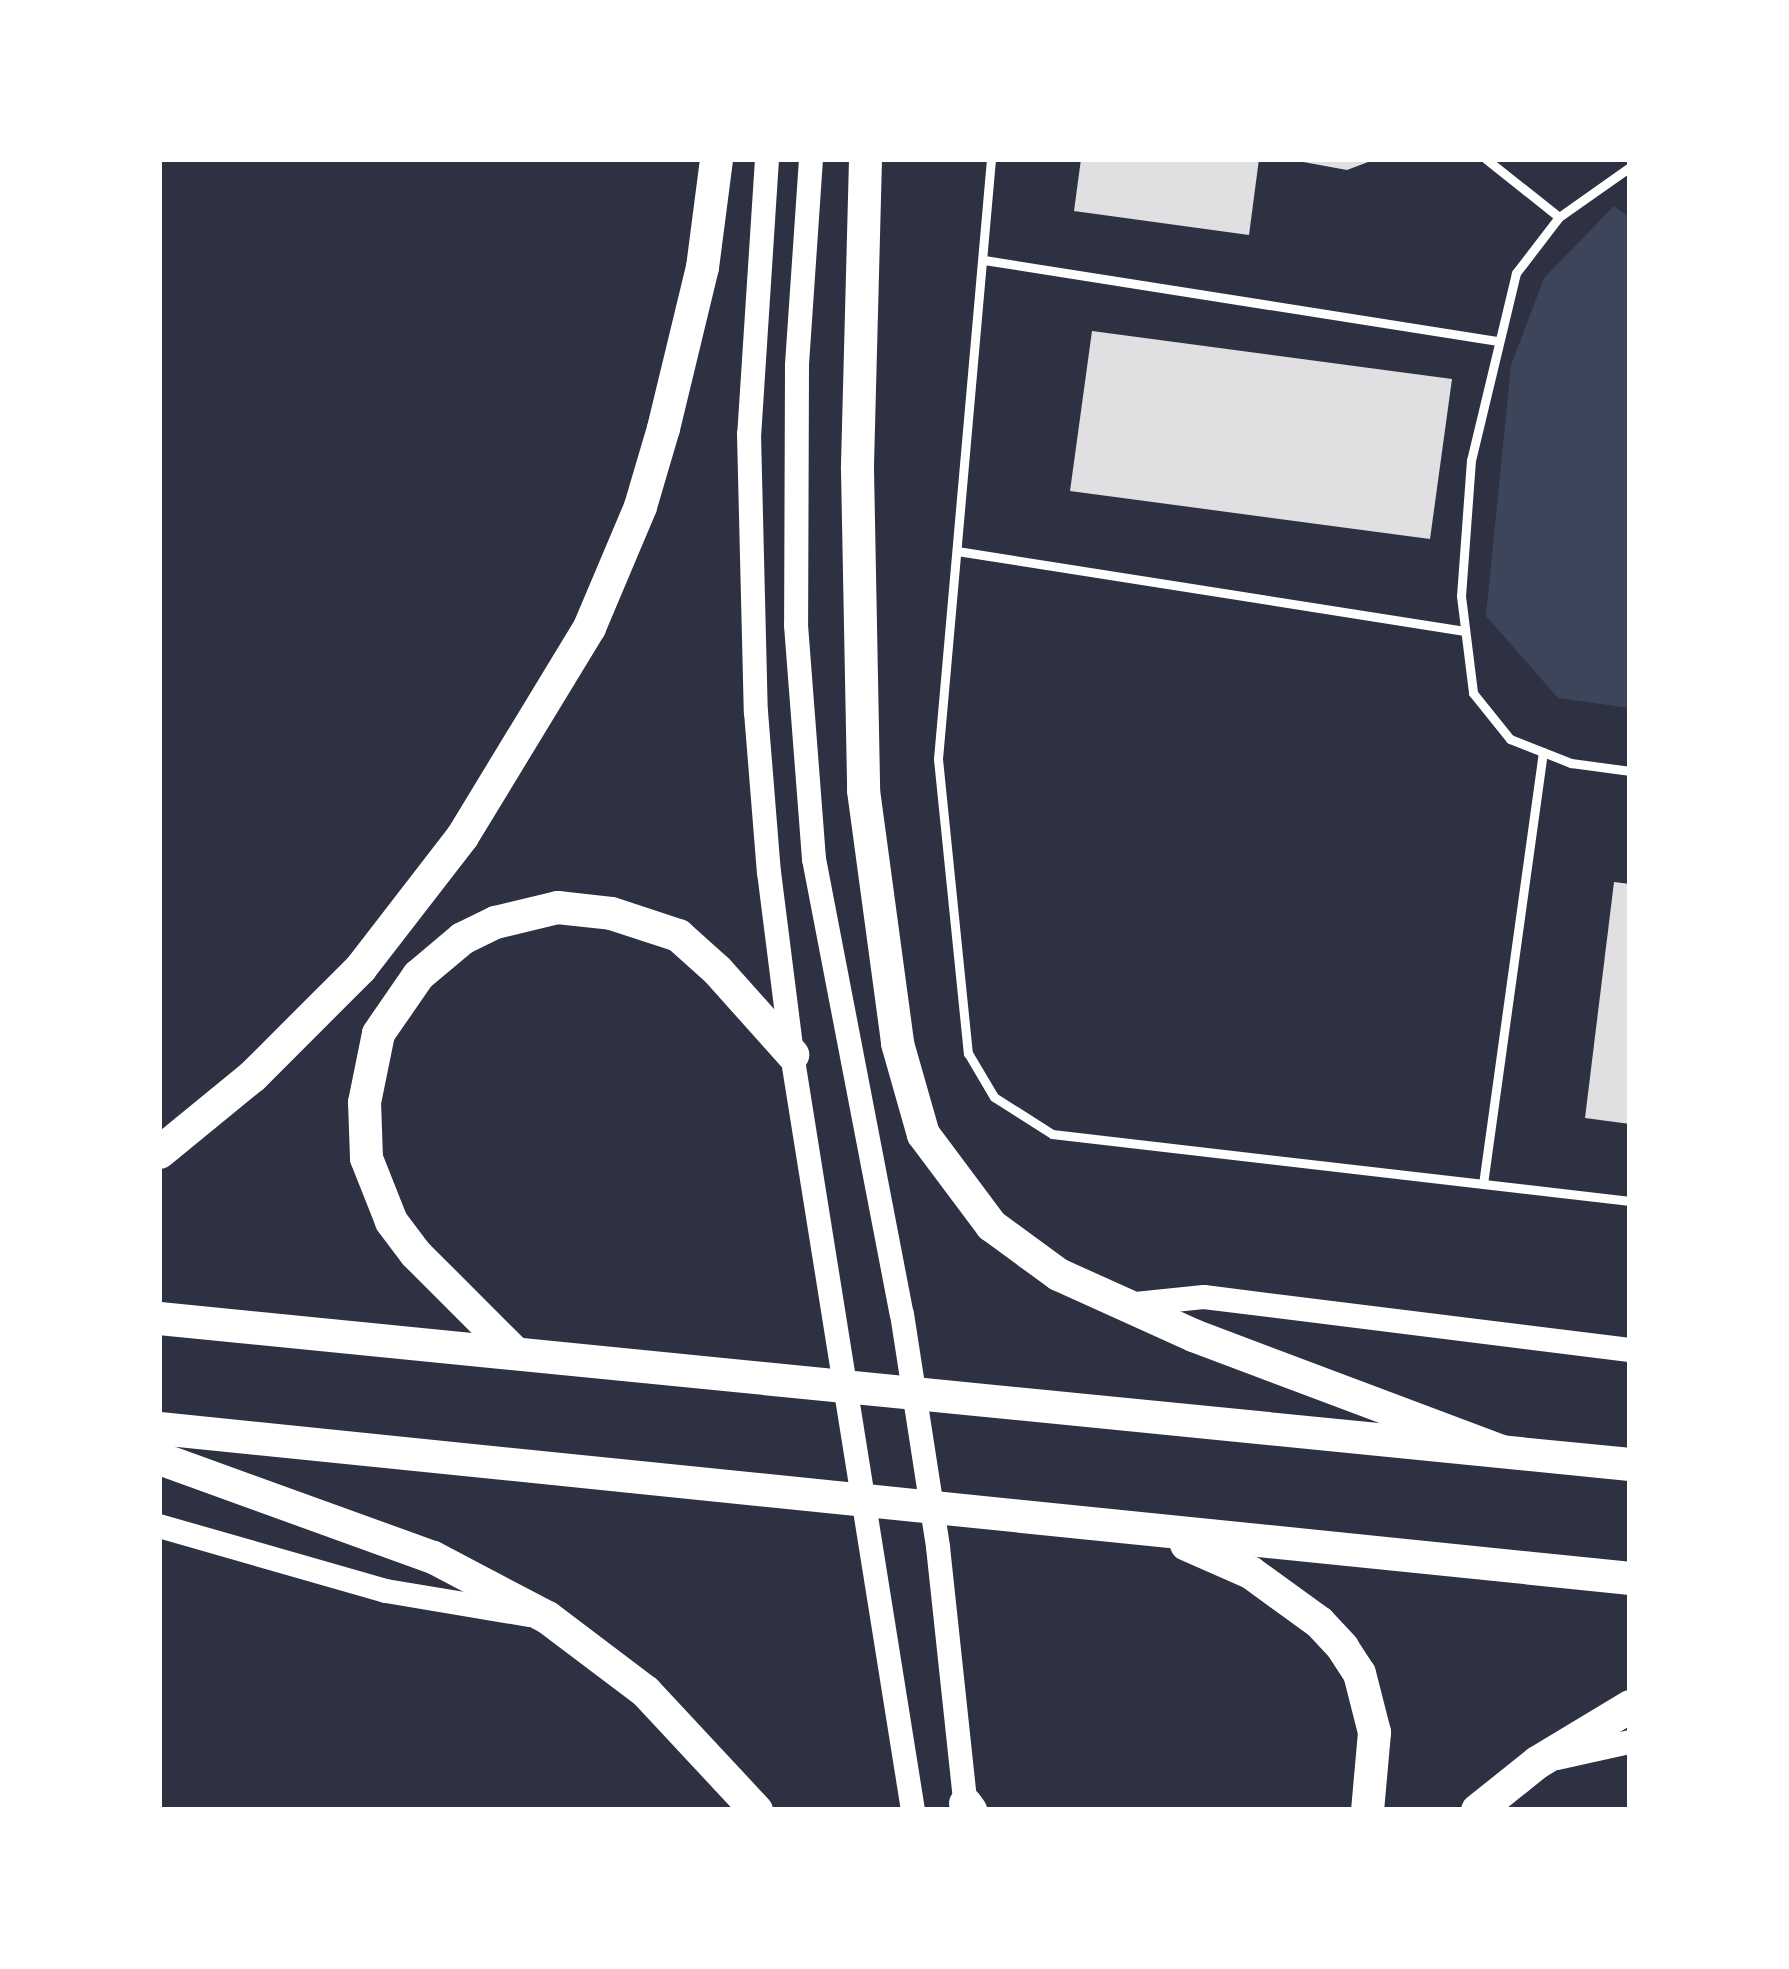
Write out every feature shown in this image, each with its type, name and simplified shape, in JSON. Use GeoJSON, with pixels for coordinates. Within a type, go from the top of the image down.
{"type":"FeatureCollection","features":[{"type":"Feature","properties":{"kind":"highway"},"geometry":{"type":"LineString","coordinates":[[165,1144],[252,1076],[371,953],[462,836],[589,628],[640,506],[669,407],[702,267],[716,159]]}},
{"type":"Feature","properties":{"kind":"highway"},"geometry":{"type":"LineString","coordinates":[[865,159],[857,470],[863,790],[897,1043],[923,1134],[991,1225],[1058,1274],[1123,1306],[1502,1451]]}},
{"type":"Feature","properties":{"kind":"highway"},"geometry":{"type":"LineString","coordinates":[[515,1353],[415,1253],[391,1221],[366,1158],[364,1102],[379,1033],[418,975],[462,938],[495,922],[557,908],[611,913],[678,935],[717,970],[792,1054]]}},
{"type":"Feature","properties":{"kind":"highway"},"geometry":{"type":"LineString","coordinates":[[159,1318],[1630,1464]]}},
{"type":"Feature","properties":{"kind":"highway"},"geometry":{"type":"LineString","coordinates":[[159,1429],[1630,1578]]}},
{"type":"Feature","properties":{"kind":"highway"},"geometry":{"type":"LineString","coordinates":[[159,1458],[433,1557],[547,1617],[645,1691],[756,1810]]}},
{"type":"Feature","properties":{"kind":"highway"},"geometry":{"type":"LineString","coordinates":[[1157,1532],[1250,1571],[1319,1622],[1342,1647],[1359,1673],[1375,1732],[1367,1810]]}},
{"type":"Feature","properties":{"kind":"highway"},"geometry":{"type":"LineString","coordinates":[[1477,1810],[1537,1762],[1630,1706]]}},
{"type":"Feature","properties":{"kind":"main road"},"geometry":{"type":"LineString","coordinates":[[767,159],[749,434],[763,804],[792,1054],[914,1810]]}},
{"type":"Feature","properties":{"kind":"main road"},"geometry":{"type":"LineString","coordinates":[[811,159],[797,366],[796,626],[814,859],[902,1314],[938,1547],[967,1808]]}},
{"type":"Feature","properties":{"kind":"main road"},"geometry":{"type":"LineString","coordinates":[[1123,1306],[1204,1297],[1630,1350]]}},
{"type":"Feature","properties":{"kind":"main road"},"geometry":{"type":"LineString","coordinates":[[159,1526],[386,1591],[547,1617]]}},
{"type":"Feature","properties":{"kind":"main road"},"geometry":{"type":"LineString","coordinates":[[1537,1762],[1630,1742]]}},
{"type":"Feature","properties":{"kind":"lane"},"geometry":{"type":"LineString","coordinates":[[991,159],[938,759],[968,1053],[994,1097],[1052,1134],[1630,1201]]}},
{"type":"Feature","properties":{"kind":"lane"},"geometry":{"type":"LineString","coordinates":[[1486,159],[1559,217]]}},
{"type":"Feature","properties":{"kind":"lane"},"geometry":{"type":"LineString","coordinates":[[1630,167],[1559,217],[1516,273],[1471,460],[1461,596],[1473,693],[1510,739],[1571,763],[1630,771]]}},
{"type":"Feature","properties":{"kind":"lane"},"geometry":{"type":"LineString","coordinates":[[984,260],[1497,341]]}},
{"type":"Feature","properties":{"kind":"lane"},"geometry":{"type":"LineString","coordinates":[[957,551],[1466,631]]}},
{"type":"Feature","properties":{"kind":"lane"},"geometry":{"type":"LineString","coordinates":[[1483,1184],[1543,752]]}},
{"type":"Feature","properties":{"kind":"shaded area"},"geometry":{"type":"Polygon","coordinates":[[[1614,206],[1630,218],[1630,708],[1558,698],[1486,616],[1511,365],[1544,278],[1614,206]]]}},
{"type":"Feature","properties":{"kind":"building"},"geometry":{"type":"Polygon","coordinates":[[[1081,159],[1259,159],[1249,235],[1074,211],[1081,159]]]}},
{"type":"Feature","properties":{"kind":"building"},"geometry":{"type":"Polygon","coordinates":[[[1287,159],[1376,159],[1347,170],[1287,159]]]}},
{"type":"Feature","properties":{"kind":"building"},"geometry":{"type":"Polygon","coordinates":[[[1092,331],[1452,379],[1430,539],[1070,491],[1092,331]]]}},
{"type":"Feature","properties":{"kind":"building"},"geometry":{"type":"Polygon","coordinates":[[[1614,882],[1630,884],[1630,1124],[1585,1118],[1614,882]]]}}]}
